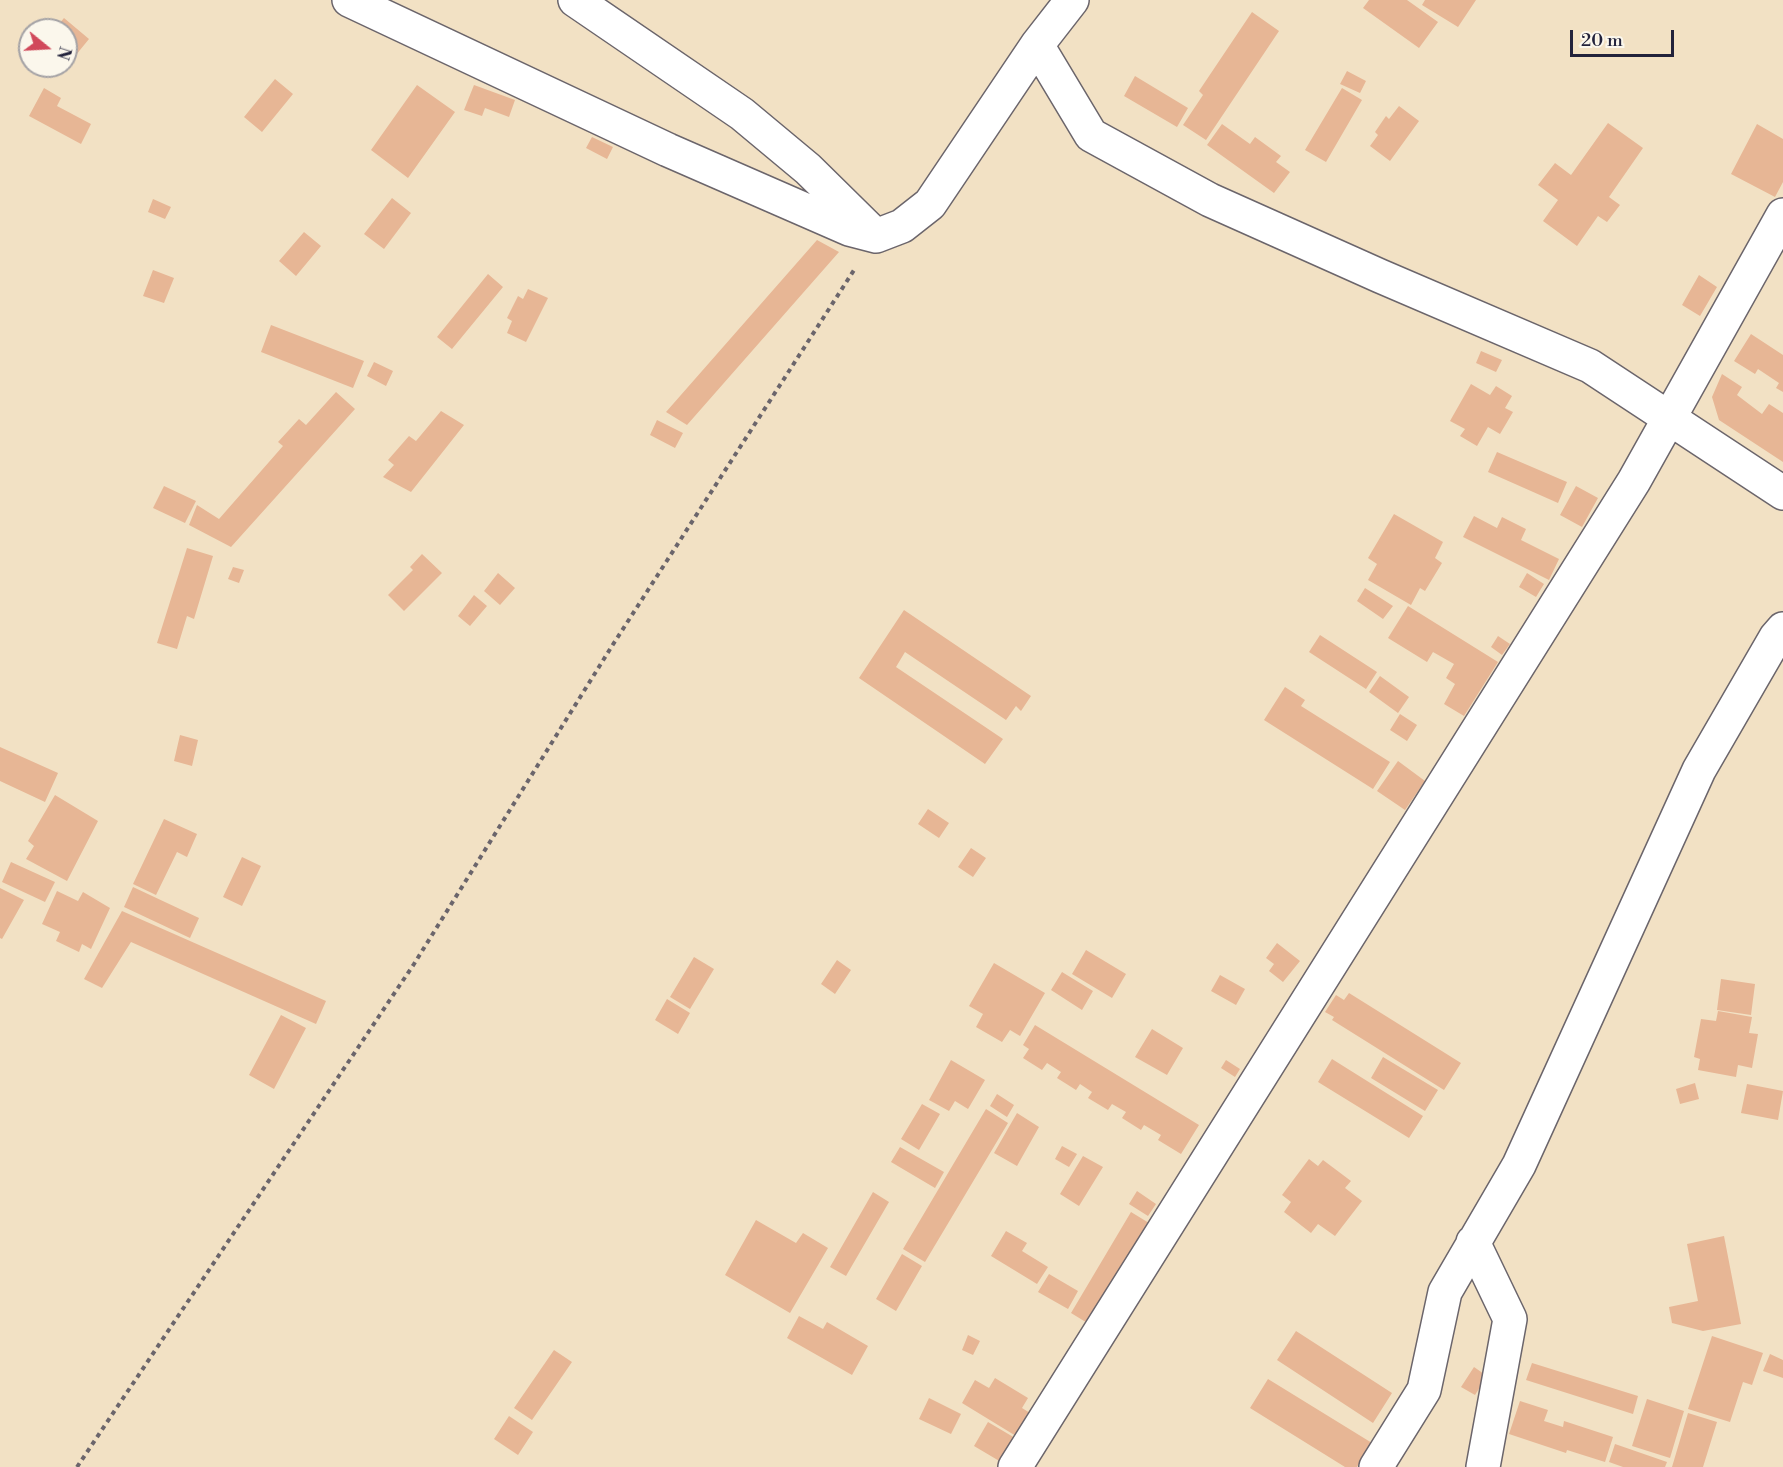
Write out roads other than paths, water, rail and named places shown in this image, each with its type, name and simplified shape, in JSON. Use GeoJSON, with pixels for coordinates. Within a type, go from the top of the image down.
{"type":"FeatureCollection","features":[{"type":"Feature","properties":{"kind":"street"},"geometry":{"type":"LineString","coordinates":[[349,0],[668,150],[849,229],[876,236],[902,226],[930,204],[1037,45],[1072,0]]}},
{"type":"Feature","properties":{"kind":"street"},"geometry":{"type":"LineString","coordinates":[[575,0],[742,114],[808,170],[876,236]]}},
{"type":"Feature","properties":{"kind":"street"},"geometry":{"type":"LineString","coordinates":[[1037,45],[1091,135],[1210,200],[1590,366],[1783,492]]}},
{"type":"Feature","properties":{"kind":"street"},"geometry":{"type":"LineString","coordinates":[[1015,1467],[1634,481],[1783,215]]}},
{"type":"Feature","properties":{"kind":"street"},"geometry":{"type":"LineString","coordinates":[[1376,1467],[1424,1390],[1444,1292],[1519,1165],[1699,770],[1776,636],[1783,629]]}},
{"type":"Feature","properties":{"kind":"street"},"geometry":{"type":"LineString","coordinates":[[1473,1242],[1510,1319],[1483,1467]]}}]}
